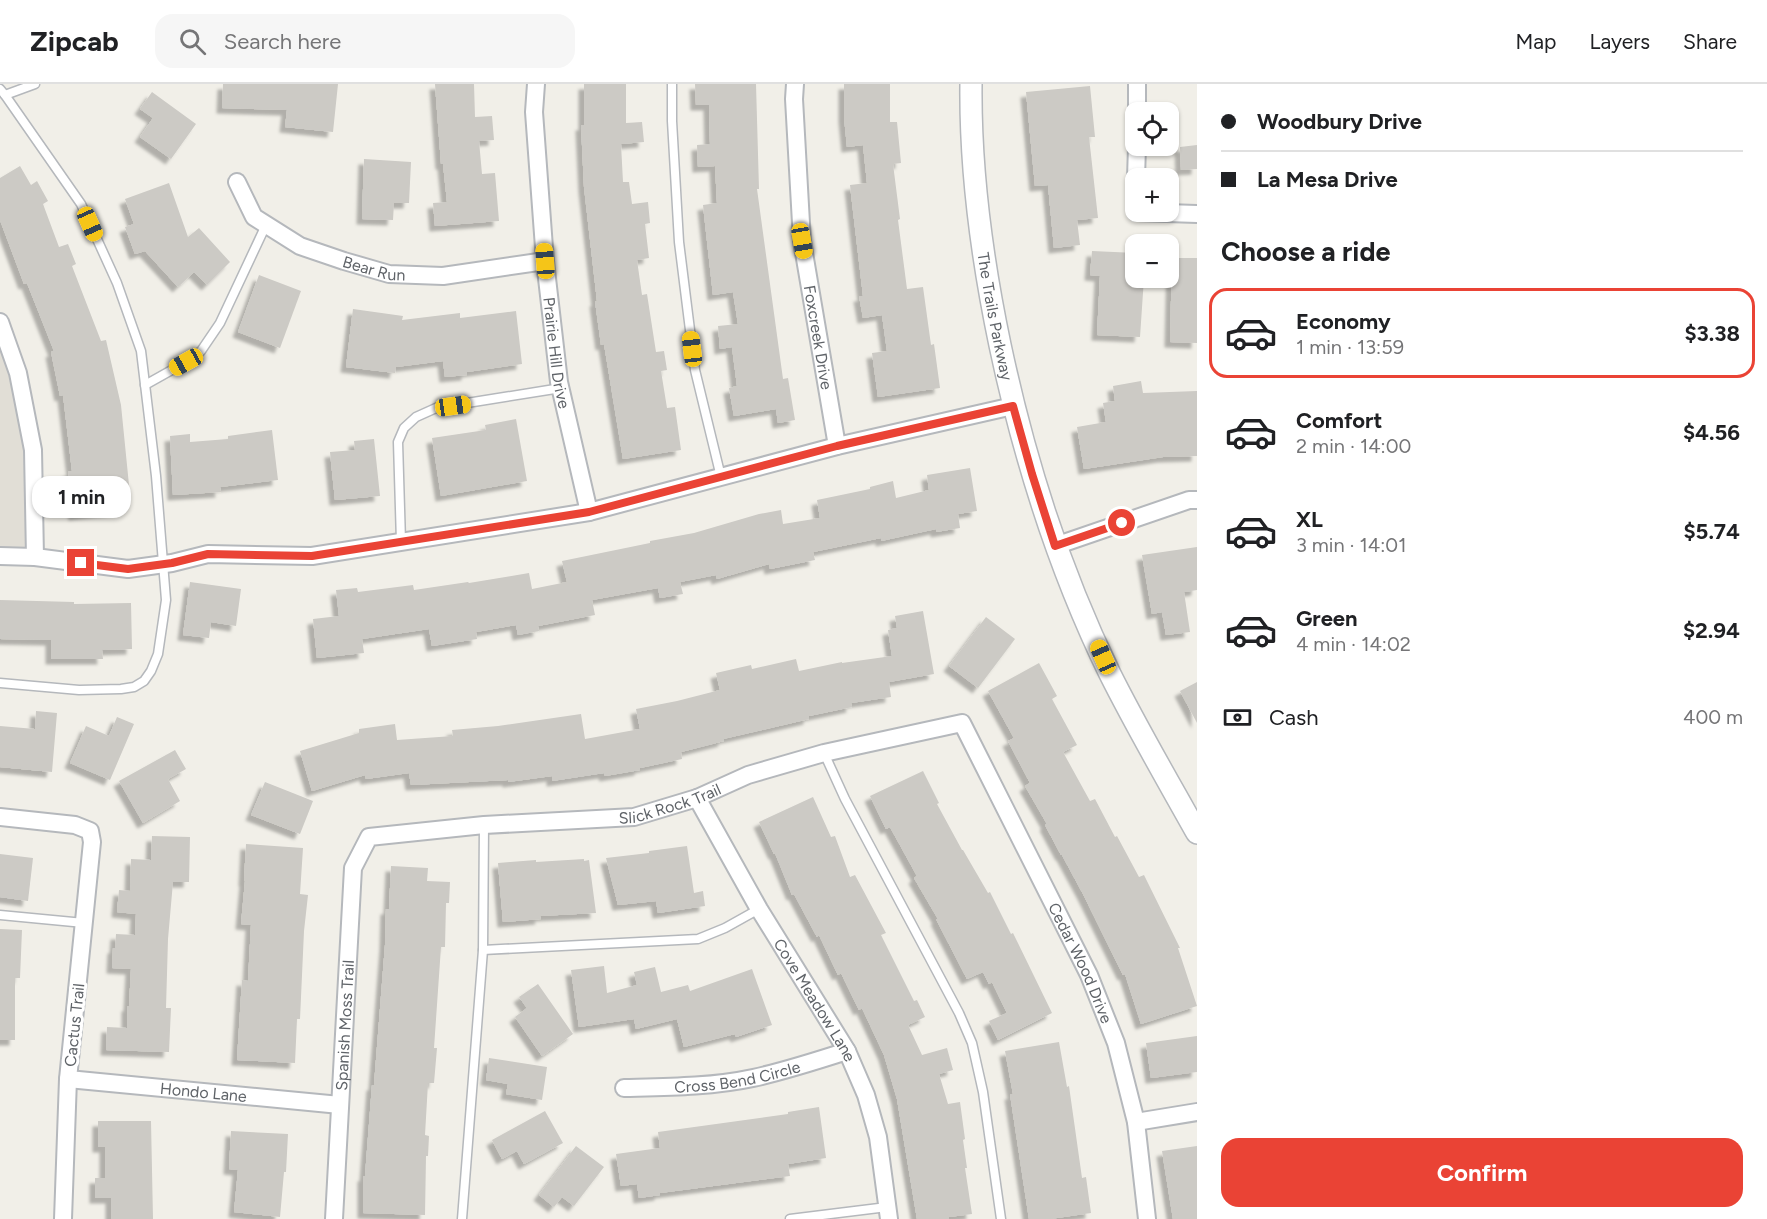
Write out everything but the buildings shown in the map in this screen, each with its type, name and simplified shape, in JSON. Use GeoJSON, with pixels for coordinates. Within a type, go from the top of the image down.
{"type":"FeatureCollection","features":[{"type":"Feature","properties":{"kind":"street","name":"Prairie Hill Drive"},"geometry":{"type":"LineString","coordinates":[[536,84],[534,112],[545,261],[561,388],[589,512]]}},
{"type":"Feature","properties":{"kind":"street","name":"Foxcreek Drive"},"geometry":{"type":"LineString","coordinates":[[795,84],[802,241],[837,446]]}},
{"type":"Feature","properties":{"kind":"street","name":"The Trails Parkway"},"geometry":{"type":"LineString","coordinates":[[971,84],[975,181],[981,243],[1013,406],[1032,474],[1055,546],[1110,673],[1197,833]]}},
{"type":"Feature","properties":{"kind":"street"},"geometry":{"type":"LineString","coordinates":[[1137,84],[1137,102]]}},
{"type":"Feature","properties":{"kind":"street","name":"Bear Run"},"geometry":{"type":"LineString","coordinates":[[237,182],[254,217],[300,246],[389,274],[443,276],[545,261]]}},
{"type":"Feature","properties":{"kind":"street"},"geometry":{"type":"LineString","coordinates":[[1179,213],[1197,214]]}},
{"type":"Feature","properties":{"kind":"street"},"geometry":{"type":"LineString","coordinates":[[0,322],[18,373],[33,450],[35,557]]}},
{"type":"Feature","properties":{"kind":"street"},"geometry":{"type":"LineString","coordinates":[[0,555],[35,557],[128,569],[208,554],[312,556],[589,512],[837,446],[1013,406]]}},
{"type":"Feature","properties":{"kind":"street"},"geometry":{"type":"LineString","coordinates":[[1055,546],[1189,500],[1197,500]]}},
{"type":"Feature","properties":{"kind":"street","name":"Slick Rock Trail"},"geometry":{"type":"LineString","coordinates":[[369,837],[484,825],[634,817],[697,798],[748,775],[824,753],[962,723]]}},
{"type":"Feature","properties":{"kind":"street","name":"Cedar Wood Drive"},"geometry":{"type":"LineString","coordinates":[[962,723],[1089,975],[1116,1043],[1136,1122],[1147,1219]]}},
{"type":"Feature","properties":{"kind":"street","name":"Cove Meadow Lane"},"geometry":{"type":"LineString","coordinates":[[697,798],[759,909],[847,1051],[866,1095],[878,1137],[888,1213]]}},
{"type":"Feature","properties":{"kind":"street","name":"Cactus Trail"},"geometry":{"type":"LineString","coordinates":[[0,817],[75,825],[90,831],[92,842],[68,1079],[63,1219]]}},
{"type":"Feature","properties":{"kind":"street","name":"Spanish Moss Trail"},"geometry":{"type":"LineString","coordinates":[[333,1219],[352,868],[369,837]]}},
{"type":"Feature","properties":{"kind":"street","name":"Cross Bend Circle"},"geometry":{"type":"LineString","coordinates":[[624,1088],[699,1086],[752,1078],[796,1068],[847,1051]]}},
{"type":"Feature","properties":{"kind":"street","name":"Hondo Lane"},"geometry":{"type":"LineString","coordinates":[[68,1079],[340,1105]]}},
{"type":"Feature","properties":{"kind":"street"},"geometry":{"type":"LineString","coordinates":[[1136,1122],[1197,1112]]}},
{"type":"Feature","properties":{"kind":"lane"},"geometry":{"type":"LineString","coordinates":[[0,683],[80,690],[134,687],[144,681],[152,671],[158,654],[166,600],[141,351],[117,283],[81,204],[2,92],[35,84]]}},
{"type":"Feature","properties":{"kind":"lane"},"geometry":{"type":"LineString","coordinates":[[672,84],[679,242],[695,370],[722,477]]}},
{"type":"Feature","properties":{"kind":"lane"},"geometry":{"type":"LineString","coordinates":[[145,385],[201,351],[220,323],[266,225]]}},
{"type":"Feature","properties":{"kind":"lane"},"geometry":{"type":"LineString","coordinates":[[401,542],[398,442],[404,428],[416,417],[436,408],[561,388]]}},
{"type":"Feature","properties":{"kind":"lane"},"geometry":{"type":"LineString","coordinates":[[824,753],[845,799],[959,1013],[972,1043],[983,1092],[1001,1219]]}},
{"type":"Feature","properties":{"kind":"lane"},"geometry":{"type":"LineString","coordinates":[[462,1219],[483,950],[484,825]]}},
{"type":"Feature","properties":{"kind":"lane"},"geometry":{"type":"LineString","coordinates":[[483,950],[698,939],[725,928],[759,909]]}},
{"type":"Feature","properties":{"kind":"lane"},"geometry":{"type":"LineString","coordinates":[[0,915],[84,923]]}},
{"type":"Feature","properties":{"kind":"lane"},"geometry":{"type":"LineString","coordinates":[[790,1219],[888,1213]]}},
{"type":"Feature","properties":{"kind":"shaded area"},"geometry":{"type":"Polygon","coordinates":[[[0,322],[18,373],[35,557],[0,556],[0,322]]]}},
{"type":"Feature","properties":{"kind":"route"},"geometry":{"type":"LineString","coordinates":[[81,563],[128,569],[172,563],[208,554],[312,556],[589,512],[837,446],[1013,406],[1055,546],[1122,523]]}}]}
